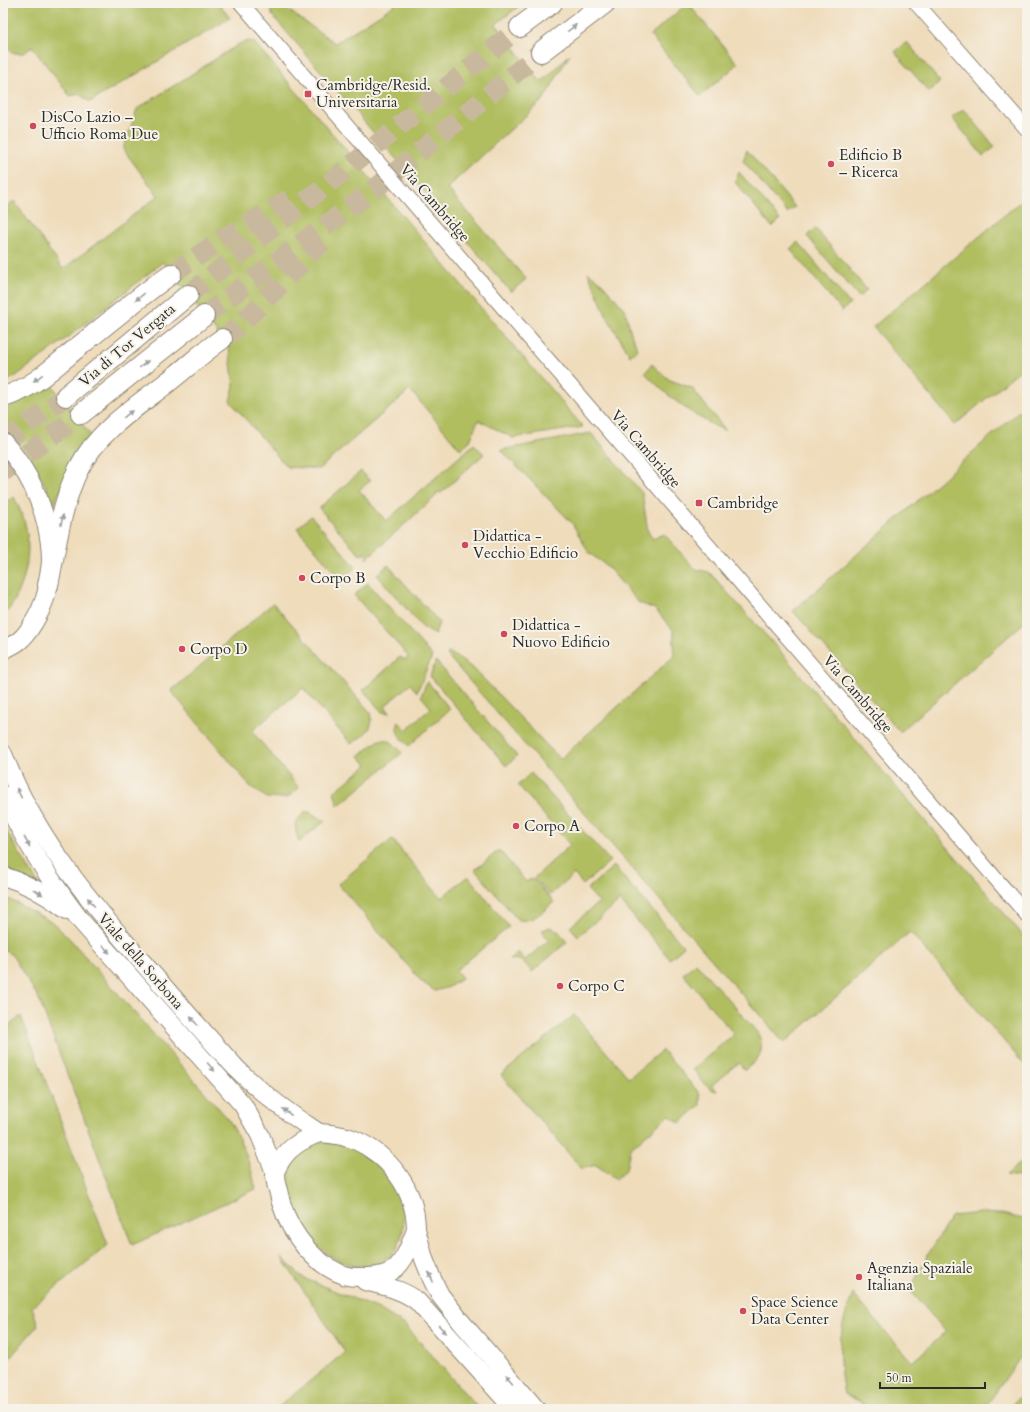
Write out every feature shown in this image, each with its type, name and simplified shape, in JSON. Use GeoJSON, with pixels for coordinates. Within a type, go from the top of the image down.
{"type":"FeatureCollection","features":[{"type":"Feature","properties":{"kind":"main road"},"geometry":{"type":"LineString","coordinates":[[520,27],[552,3]]}},
{"type":"Feature","properties":{"kind":"main road"},"geometry":{"type":"LineString","coordinates":[[542,52],[605,3]]}},
{"type":"Feature","properties":{"kind":"main road"},"geometry":{"type":"LineString","coordinates":[[3,397],[16,393],[29,385],[171,274]]}},
{"type":"Feature","properties":{"kind":"main road","name":"Via di Tor Vergata"},"geometry":{"type":"LineString","coordinates":[[66,396],[188,295]]}},
{"type":"Feature","properties":{"kind":"main road","name":"Via di Tor Vergata"},"geometry":{"type":"LineString","coordinates":[[81,414],[204,316]]}},
{"type":"Feature","properties":{"kind":"main road"},"geometry":{"type":"LineString","coordinates":[[48,585],[68,496],[79,468],[90,450],[98,440],[121,419],[222,339]]}},
{"type":"Feature","properties":{"kind":"street","name":"Via Cambridge"},"geometry":{"type":"LineString","coordinates":[[241,3],[1027,915]]}},
{"type":"Feature","properties":{"kind":"street"},"geometry":{"type":"LineString","coordinates":[[916,3],[1027,129]]}},
{"type":"Feature","properties":{"kind":"street"},"geometry":{"type":"LineString","coordinates":[[3,442],[20,463],[30,479],[42,507],[50,551],[50,569],[44,603],[36,618],[3,664]]}},
{"type":"Feature","properties":{"kind":"street"},"geometry":{"type":"LineString","coordinates":[[3,650],[19,641]]}},
{"type":"Feature","properties":{"kind":"street","name":"Viale della Sorbona"},"geometry":{"type":"LineString","coordinates":[[3,754],[19,793],[37,827],[64,867],[97,910],[236,1068],[252,1084],[281,1108],[319,1133]]}},
{"type":"Feature","properties":{"kind":"street","name":"Viale della Sorbona"},"geometry":{"type":"LineString","coordinates":[[3,795],[34,856],[80,920],[236,1097],[253,1122],[275,1172]]}},
{"type":"Feature","properties":{"kind":"street"},"geometry":{"type":"LineString","coordinates":[[3,876],[52,899],[80,920]]}},
{"type":"Feature","properties":{"kind":"street"},"geometry":{"type":"LineString","coordinates":[[514,1409],[411,1296],[396,1289],[339,1273],[316,1257],[300,1239],[288,1222],[276,1184],[275,1172],[288,1151],[298,1143],[319,1133],[344,1136],[368,1147],[392,1168],[407,1189],[424,1259],[440,1295],[462,1323],[536,1409]]}},
{"type":"Feature","properties":{"kind":"street"},"geometry":{"type":"LineString","coordinates":[[350,1277],[378,1277],[393,1270],[400,1264],[406,1255],[416,1229]]}},
{"type":"Feature","properties":{"kind":"green space"},"geometry":{"type":"Polygon","coordinates":[[[3,3],[60,3],[63,6],[68,3],[218,3],[230,18],[90,102],[79,94],[70,96],[32,47],[24,53],[13,53],[3,40],[3,3]]]}},
{"type":"Feature","properties":{"kind":"green space"},"geometry":{"type":"Polygon","coordinates":[[[269,3],[282,3],[285,8],[335,43],[398,3],[523,3],[496,24],[541,82],[570,54],[544,99],[447,188],[526,279],[511,292],[272,15],[269,3]]]}},
{"type":"Feature","properties":{"kind":"green space"},"geometry":{"type":"Polygon","coordinates":[[[688,3],[738,64],[700,96],[650,35],[688,3]]]}},
{"type":"Feature","properties":{"kind":"green space"},"geometry":{"type":"Polygon","coordinates":[[[249,41],[254,42],[583,427],[513,438],[478,420],[470,441],[460,449],[410,390],[319,469],[287,467],[230,401],[234,386],[229,348],[163,262],[71,335],[16,376],[3,383],[3,210],[14,201],[63,269],[158,196],[123,149],[137,109],[239,44],[249,41]]]}},
{"type":"Feature","properties":{"kind":"green space"},"geometry":{"type":"Polygon","coordinates":[[[907,42],[940,82],[929,92],[895,52],[907,42]]]}},
{"type":"Feature","properties":{"kind":"green space"},"geometry":{"type":"Polygon","coordinates":[[[964,109],[995,147],[983,156],[952,118],[964,109]]]}},
{"type":"Feature","properties":{"kind":"green space"},"geometry":{"type":"Polygon","coordinates":[[[747,150],[795,207],[787,213],[743,161],[747,150]]]}},
{"type":"Feature","properties":{"kind":"green space"},"geometry":{"type":"Polygon","coordinates":[[[739,172],[780,220],[772,227],[735,182],[739,172]]]}},
{"type":"Feature","properties":{"kind":"green space"},"geometry":{"type":"Polygon","coordinates":[[[1027,196],[1027,364],[955,425],[873,327],[1027,196]]]}},
{"type":"Feature","properties":{"kind":"green space"},"geometry":{"type":"Polygon","coordinates":[[[815,228],[867,290],[859,297],[807,236],[815,228]]]}},
{"type":"Feature","properties":{"kind":"green space"},"geometry":{"type":"Polygon","coordinates":[[[798,242],[850,304],[842,311],[790,249],[798,242]]]}},
{"type":"Feature","properties":{"kind":"green space"},"geometry":{"type":"Polygon","coordinates":[[[588,272],[602,283],[625,310],[632,337],[638,349],[630,356],[606,315],[588,272]]]}},
{"type":"Feature","properties":{"kind":"green space"},"geometry":{"type":"Polygon","coordinates":[[[652,364],[670,380],[692,388],[726,431],[704,420],[682,406],[663,390],[645,373],[652,364]]]}},
{"type":"Feature","properties":{"kind":"green space"},"geometry":{"type":"Polygon","coordinates":[[[47,379],[92,437],[58,495],[54,506],[46,486],[35,467],[3,423],[3,406],[47,379]]]}},
{"type":"Feature","properties":{"kind":"green space"},"geometry":{"type":"Polygon","coordinates":[[[1027,404],[1027,620],[900,732],[793,611],[1027,404]]]}},
{"type":"Feature","properties":{"kind":"green space"},"geometry":{"type":"Polygon","coordinates":[[[591,433],[642,493],[648,532],[653,539],[664,534],[695,569],[709,572],[773,643],[1027,940],[1027,1068],[910,932],[784,1043],[447,655],[449,652],[474,669],[560,759],[675,655],[673,630],[655,609],[639,603],[607,566],[589,553],[572,523],[501,450],[591,433]]]}},
{"type":"Feature","properties":{"kind":"green space"},"geometry":{"type":"Polygon","coordinates":[[[474,444],[484,454],[441,493],[437,492],[436,496],[366,559],[367,553],[360,555],[319,508],[361,471],[370,481],[359,490],[386,521],[474,444]]]}},
{"type":"Feature","properties":{"kind":"green space"},"geometry":{"type":"Polygon","coordinates":[[[14,497],[23,517],[26,529],[28,556],[26,569],[17,595],[11,607],[3,617],[3,503],[14,497]]]}},
{"type":"Feature","properties":{"kind":"green space"},"geometry":{"type":"Polygon","coordinates":[[[311,516],[356,567],[341,580],[297,528],[311,516]]]}},
{"type":"Feature","properties":{"kind":"green space"},"geometry":{"type":"Polygon","coordinates":[[[388,565],[439,622],[435,635],[422,627],[377,575],[388,565]]]}},
{"type":"Feature","properties":{"kind":"green space"},"geometry":{"type":"Polygon","coordinates":[[[368,583],[432,656],[417,692],[410,684],[385,706],[390,713],[382,712],[363,690],[400,657],[406,660],[408,656],[354,595],[368,583]]]}},
{"type":"Feature","properties":{"kind":"green space"},"geometry":{"type":"Polygon","coordinates":[[[273,603],[371,713],[372,719],[370,728],[367,732],[351,744],[303,688],[252,731],[299,788],[287,798],[267,798],[251,787],[171,691],[273,603]]]}},
{"type":"Feature","properties":{"kind":"green space"},"geometry":{"type":"Polygon","coordinates":[[[436,661],[517,756],[506,766],[430,676],[436,661]]]}},
{"type":"Feature","properties":{"kind":"green space"},"geometry":{"type":"Polygon","coordinates":[[[427,681],[450,709],[409,746],[399,735],[397,726],[399,722],[406,730],[431,708],[421,696],[427,681]]]}},
{"type":"Feature","properties":{"kind":"green space"},"geometry":{"type":"Polygon","coordinates":[[[379,740],[390,741],[402,753],[338,806],[334,792],[367,765],[359,756],[379,740]]]}},
{"type":"Feature","properties":{"kind":"green space"},"geometry":{"type":"Polygon","coordinates":[[[531,773],[610,861],[583,885],[574,874],[550,895],[534,878],[570,845],[518,785],[531,773]]]}},
{"type":"Feature","properties":{"kind":"green space"},"geometry":{"type":"Polygon","coordinates":[[[307,811],[325,821],[299,842],[296,832],[297,821],[307,811]]]}},
{"type":"Feature","properties":{"kind":"green space"},"geometry":{"type":"Polygon","coordinates":[[[3,823],[12,841],[39,885],[3,870],[3,823]]]}},
{"type":"Feature","properties":{"kind":"green space"},"geometry":{"type":"Polygon","coordinates":[[[392,839],[441,898],[468,876],[509,927],[456,970],[462,978],[449,987],[435,991],[422,982],[338,884],[392,839]]]}},
{"type":"Feature","properties":{"kind":"green space"},"geometry":{"type":"Polygon","coordinates":[[[499,850],[526,882],[532,878],[554,902],[533,918],[528,920],[518,920],[475,870],[499,850]]]}},
{"type":"Feature","properties":{"kind":"green space"},"geometry":{"type":"Polygon","coordinates":[[[614,866],[684,947],[670,959],[620,901],[578,936],[570,927],[599,902],[587,889],[614,866]]]}},
{"type":"Feature","properties":{"kind":"green space"},"geometry":{"type":"Polygon","coordinates":[[[3,896],[52,922],[69,938],[229,1120],[246,1153],[256,1189],[132,1245],[38,997],[12,955],[3,950],[3,896]]]}},
{"type":"Feature","properties":{"kind":"green space"},"geometry":{"type":"Polygon","coordinates":[[[550,927],[558,931],[567,942],[532,972],[520,960],[509,960],[518,952],[525,960],[549,940],[541,931],[550,927]]]}},
{"type":"Feature","properties":{"kind":"green space"},"geometry":{"type":"Polygon","coordinates":[[[696,963],[757,1032],[761,1044],[758,1058],[750,1066],[745,1070],[738,1063],[712,1085],[717,1091],[710,1089],[693,1069],[734,1034],[683,974],[696,963]]]}},
{"type":"Feature","properties":{"kind":"green space"},"geometry":{"type":"Polygon","coordinates":[[[574,1015],[629,1078],[662,1050],[700,1094],[700,1105],[680,1123],[669,1115],[630,1149],[626,1170],[616,1179],[596,1165],[582,1169],[501,1075],[574,1015]]]}},
{"type":"Feature","properties":{"kind":"green space"},"geometry":{"type":"Polygon","coordinates":[[[21,1016],[108,1245],[32,1307],[38,1325],[3,1366],[3,1031],[21,1016]]]}},
{"type":"Feature","properties":{"kind":"green space"},"geometry":{"type":"Polygon","coordinates":[[[320,1141],[340,1144],[358,1151],[381,1169],[390,1181],[402,1209],[403,1223],[401,1237],[395,1251],[383,1261],[360,1266],[342,1262],[324,1252],[310,1237],[298,1219],[291,1200],[289,1181],[293,1163],[297,1155],[303,1149],[320,1141]]]}},
{"type":"Feature","properties":{"kind":"green space"},"geometry":{"type":"Polygon","coordinates":[[[1027,1158],[1027,1178],[1006,1175],[1027,1158]]]}},
{"type":"Feature","properties":{"kind":"green space"},"geometry":{"type":"Polygon","coordinates":[[[982,1213],[1002,1214],[1027,1220],[1027,1348],[984,1409],[865,1409],[861,1402],[844,1394],[840,1367],[840,1343],[844,1319],[853,1294],[912,1362],[946,1332],[910,1290],[927,1256],[952,1216],[982,1213]]]}},
{"type":"Feature","properties":{"kind":"green space"},"geometry":{"type":"Polygon","coordinates":[[[281,1257],[303,1278],[379,1309],[405,1325],[479,1409],[276,1409],[345,1352],[281,1257]]]}},
{"type":"Feature","properties":{"kind":"green space"},"geometry":{"type":"Polygon","coordinates":[[[1027,1391],[1027,1409],[1006,1409],[1027,1391]]]}},
{"type":"Feature","properties":{"kind":"tunnel"},"geometry":{"type":"LineString","coordinates":[[188,295],[359,159],[520,27]]}},
{"type":"Feature","properties":{"kind":"tunnel"},"geometry":{"type":"LineString","coordinates":[[204,316],[377,187],[541,52]]}},
{"type":"Feature","properties":{"kind":"tunnel"},"geometry":{"type":"LineString","coordinates":[[171,274],[224,238],[298,194]]}},
{"type":"Feature","properties":{"kind":"tunnel"},"geometry":{"type":"LineString","coordinates":[[222,339],[232,332],[254,311],[329,235]]}},
{"type":"Feature","properties":{"kind":"tunnel"},"geometry":{"type":"LineString","coordinates":[[3,442],[66,396]]}},
{"type":"Feature","properties":{"kind":"tunnel"},"geometry":{"type":"LineString","coordinates":[[3,472],[81,414]]}},
{"type":"Feature","properties":{"kind":"place","name":"Cambridge/Resid. Universitaria"},"geometry":{"type":"Point","coordinates":[308,94]}},
{"type":"Feature","properties":{"kind":"place","name":"DisCo Lazio – Ufficio Roma Due"},"geometry":{"type":"Point","coordinates":[33,126]}},
{"type":"Feature","properties":{"kind":"place","name":"Edificio B – Ricerca"},"geometry":{"type":"Point","coordinates":[831,164]}},
{"type":"Feature","properties":{"kind":"place","name":"Cambridge"},"geometry":{"type":"Point","coordinates":[699,503]}},
{"type":"Feature","properties":{"kind":"place","name":"Didattica - Vecchio Edificio"},"geometry":{"type":"Point","coordinates":[465,545]}},
{"type":"Feature","properties":{"kind":"place","name":"Corpo B"},"geometry":{"type":"Point","coordinates":[302,578]}},
{"type":"Feature","properties":{"kind":"place","name":"Didattica - Nuovo Edificio"},"geometry":{"type":"Point","coordinates":[504,634]}},
{"type":"Feature","properties":{"kind":"place","name":"Corpo D"},"geometry":{"type":"Point","coordinates":[182,649]}},
{"type":"Feature","properties":{"kind":"place","name":"Corpo A"},"geometry":{"type":"Point","coordinates":[516,826]}},
{"type":"Feature","properties":{"kind":"place","name":"Corpo C"},"geometry":{"type":"Point","coordinates":[560,986]}},
{"type":"Feature","properties":{"kind":"place","name":"Agenzia Spaziale Italiana"},"geometry":{"type":"Point","coordinates":[859,1277]}},
{"type":"Feature","properties":{"kind":"place","name":"Space Science Data Center"},"geometry":{"type":"Point","coordinates":[743,1311]}}]}
